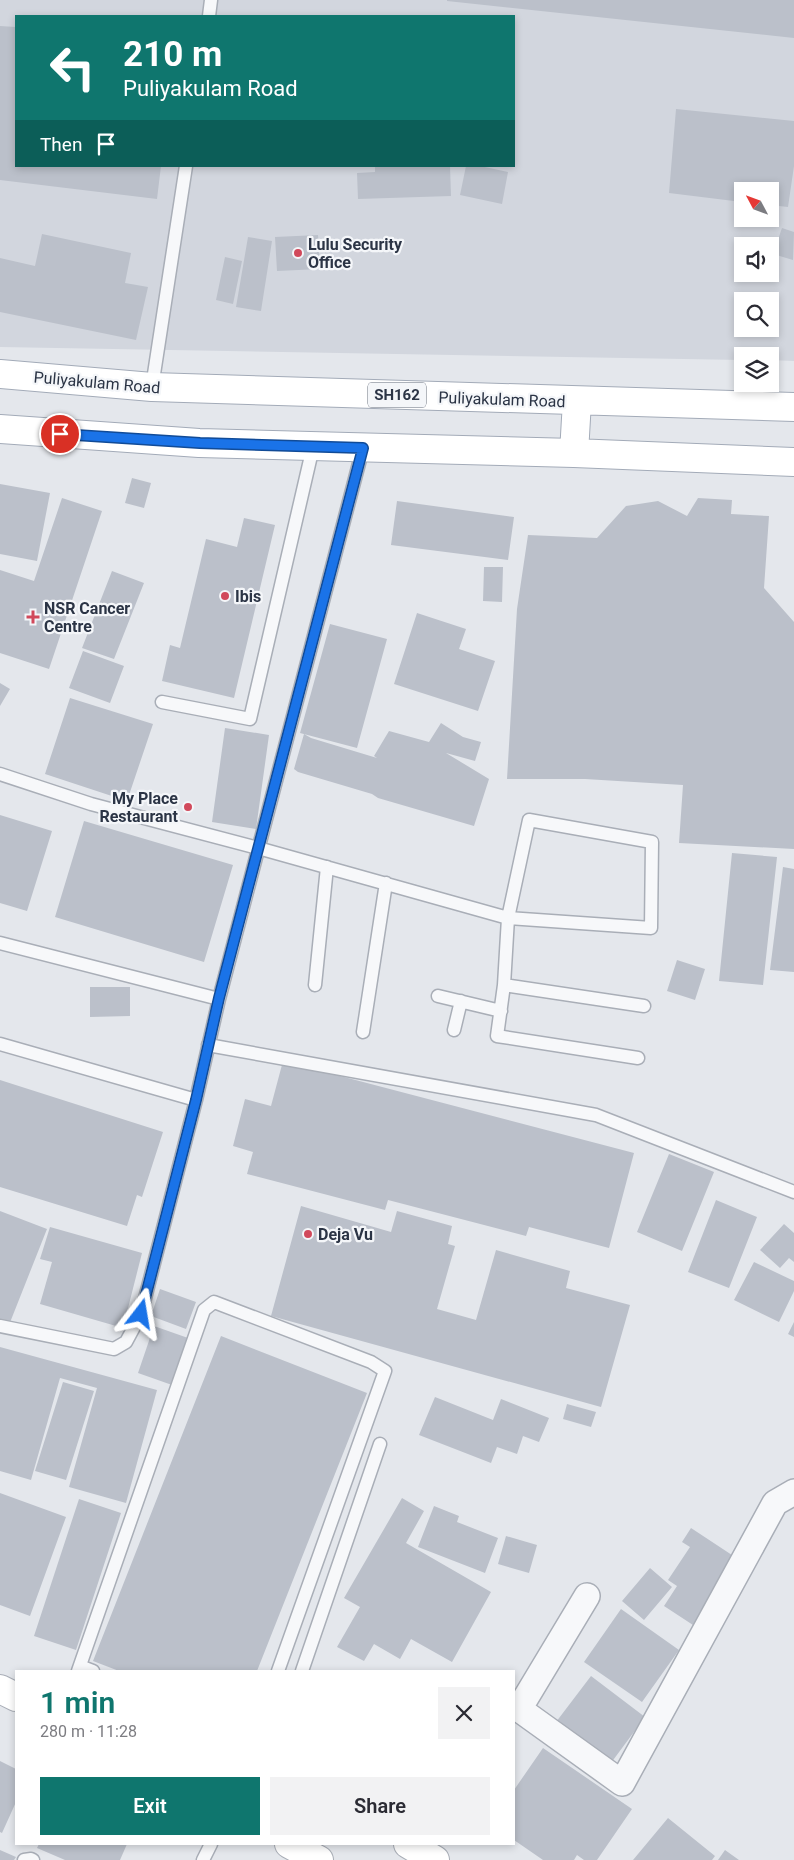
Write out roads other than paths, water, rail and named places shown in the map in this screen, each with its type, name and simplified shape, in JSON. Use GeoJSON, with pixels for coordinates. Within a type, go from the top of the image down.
{"type":"FeatureCollection","features":[{"type":"Feature","properties":{"kind":"main road","name":"Puliyakulam Road"},"geometry":{"type":"LineString","coordinates":[[0,374],[152,387],[794,407]]}},
{"type":"Feature","properties":{"kind":"main road"},"geometry":{"type":"LineString","coordinates":[[574,453],[577,401]]}},
{"type":"Feature","properties":{"kind":"main road"},"geometry":{"type":"LineString","coordinates":[[0,429],[200,443],[574,453],[794,462]]}},
{"type":"Feature","properties":{"kind":"main road"},"geometry":{"type":"LineString","coordinates":[[0,1689],[15,1696]]}},
{"type":"Feature","properties":{"kind":"main road"},"geometry":{"type":"LineString","coordinates":[[291,1845],[319,1860]]}},
{"type":"Feature","properties":{"kind":"main road"},"geometry":{"type":"LineString","coordinates":[[410,1845],[435,1860]]}},
{"type":"Feature","properties":{"kind":"street"},"geometry":{"type":"LineString","coordinates":[[587,1596],[519,1709],[622,1783],[775,1503],[794,1492]]}},
{"type":"Feature","properties":{"kind":"lane"},"geometry":{"type":"LineString","coordinates":[[209,15],[211,0]]}},
{"type":"Feature","properties":{"kind":"lane"},"geometry":{"type":"LineString","coordinates":[[152,387],[186,167]]}},
{"type":"Feature","properties":{"kind":"lane"},"geometry":{"type":"LineString","coordinates":[[162,702],[250,718],[314,447]]}},
{"type":"Feature","properties":{"kind":"lane"},"geometry":{"type":"LineString","coordinates":[[0,1326],[114,1349],[126,1342],[141,1314],[196,1100],[219,998],[363,448]]}},
{"type":"Feature","properties":{"kind":"lane"},"geometry":{"type":"LineString","coordinates":[[0,774],[90,804],[258,848],[508,918],[651,928],[652,842],[529,820],[508,918],[504,985],[497,1036],[638,1058]]}},
{"type":"Feature","properties":{"kind":"lane"},"geometry":{"type":"LineString","coordinates":[[315,985],[327,867]]}},
{"type":"Feature","properties":{"kind":"lane"},"geometry":{"type":"LineString","coordinates":[[363,1032],[386,883]]}},
{"type":"Feature","properties":{"kind":"lane"},"geometry":{"type":"LineString","coordinates":[[0,943],[219,998]]}},
{"type":"Feature","properties":{"kind":"lane"},"geometry":{"type":"LineString","coordinates":[[504,985],[644,1006]]}},
{"type":"Feature","properties":{"kind":"lane"},"geometry":{"type":"LineString","coordinates":[[438,996],[501,1011]]}},
{"type":"Feature","properties":{"kind":"lane"},"geometry":{"type":"LineString","coordinates":[[454,1030],[461,1001]]}},
{"type":"Feature","properties":{"kind":"lane"},"geometry":{"type":"LineString","coordinates":[[0,1044],[196,1100]]}},
{"type":"Feature","properties":{"kind":"lane"},"geometry":{"type":"LineString","coordinates":[[208,1045],[596,1115],[794,1192]]}},
{"type":"Feature","properties":{"kind":"lane"},"geometry":{"type":"LineString","coordinates":[[79,1669],[204,1310],[214,1302],[371,1362],[385,1371],[278,1670]]}},
{"type":"Feature","properties":{"kind":"lane"},"geometry":{"type":"LineString","coordinates":[[302,1670],[380,1444]]}},
{"type":"Feature","properties":{"kind":"lane"},"geometry":{"type":"LineString","coordinates":[[203,1860],[210,1845]]}},
{"type":"Feature","properties":{"kind":"lane"},"geometry":{"type":"LineString","coordinates":[[24,1860],[33,1860]]}},
{"type":"Feature","properties":{"kind":"place","name":"Lulu Security Office"},"geometry":{"type":"Point","coordinates":[298,253]}},
{"type":"Feature","properties":{"kind":"place","name":"Ibis"},"geometry":{"type":"Point","coordinates":[225,596]}},
{"type":"Feature","properties":{"kind":"place","name":"NSR Cancer Centre"},"geometry":{"type":"Point","coordinates":[33,617]}},
{"type":"Feature","properties":{"kind":"place","name":"My Place Restaurant"},"geometry":{"type":"Point","coordinates":[188,807]}},
{"type":"Feature","properties":{"kind":"place","name":"Deja Vu"},"geometry":{"type":"Point","coordinates":[308,1234]}}]}
